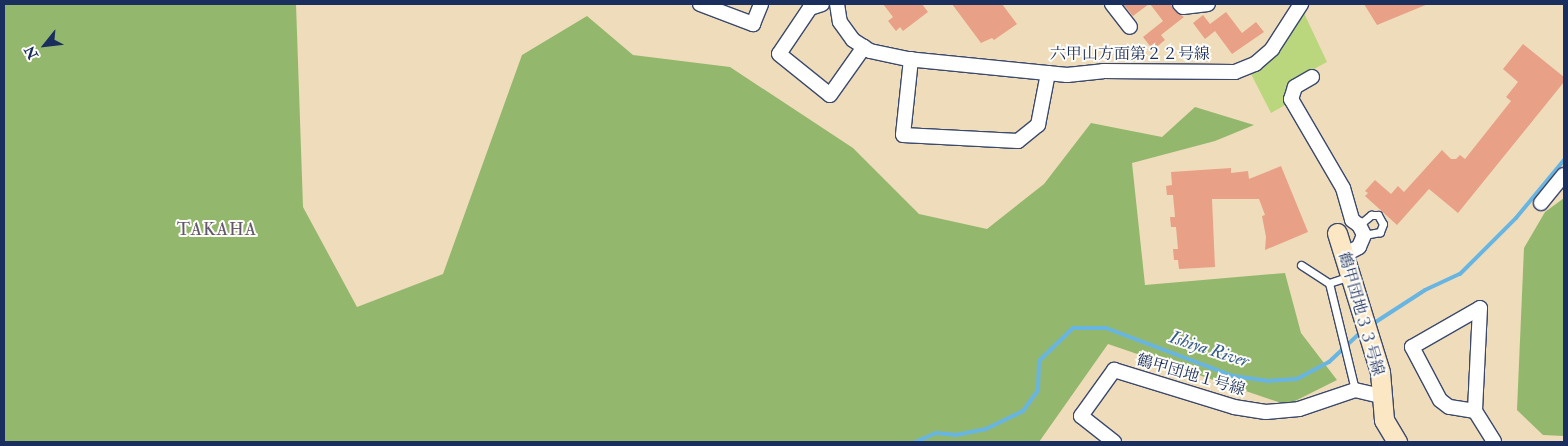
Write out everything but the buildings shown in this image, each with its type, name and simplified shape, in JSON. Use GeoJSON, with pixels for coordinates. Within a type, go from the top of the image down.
{"type":"FeatureCollection","features":[{"type":"Feature","properties":{"kind":"street"},"geometry":{"type":"LineString","coordinates":[[700,4],[753,24],[762,4]]}},
{"type":"Feature","properties":{"kind":"street"},"geometry":{"type":"LineString","coordinates":[[822,4],[810,8],[779,54],[830,95],[864,47]]}},
{"type":"Feature","properties":{"kind":"street","name":"六甲山方面第２２号線"},"geometry":{"type":"LineString","coordinates":[[838,4],[840,22],[853,40],[864,47],[910,59],[1048,73],[1235,72],[1255,64],[1272,49],[1301,4]]}},
{"type":"Feature","properties":{"kind":"street"},"geometry":{"type":"LineString","coordinates":[[1112,4],[1130,27]]}},
{"type":"Feature","properties":{"kind":"street"},"geometry":{"type":"LineString","coordinates":[[1180,4],[1182,6],[1208,4]]}},
{"type":"Feature","properties":{"kind":"street"},"geometry":{"type":"LineString","coordinates":[[910,59],[903,135],[1018,141],[1038,125],[1048,73]]}},
{"type":"Feature","properties":{"kind":"street"},"geometry":{"type":"LineString","coordinates":[[1312,78],[1295,87],[1291,99],[1343,188],[1352,220],[1362,230],[1359,247],[1344,255]]}},
{"type":"Feature","properties":{"kind":"street"},"geometry":{"type":"LineString","coordinates":[[1541,203],[1564,175]]}},
{"type":"Feature","properties":{"kind":"street","name":"鶴甲団地３３号線"},"geometry":{"type":"LineString","coordinates":[[1337,233],[1381,390],[1384,420],[1397,442]]}},
{"type":"Feature","properties":{"kind":"street"},"geometry":{"type":"LineString","coordinates":[[1475,411],[1449,408],[1440,400],[1412,347],[1480,308],[1475,411],[1494,442]]}},
{"type":"Feature","properties":{"kind":"street","name":"鶴甲団地１号線"},"geometry":{"type":"LineString","coordinates":[[1114,442],[1081,416],[1114,370],[1234,407],[1266,412],[1299,409],[1355,390]]}},
{"type":"Feature","properties":{"kind":"street","name":"鶴甲団地３３号線"},"geometry":{"type":"LineString","coordinates":[[1355,390],[1381,390]]}},
{"type":"Feature","properties":{"kind":"lane"},"geometry":{"type":"LineString","coordinates":[[1301,265],[1329,283],[1351,280]]}},
{"type":"Feature","properties":{"kind":"lane"},"geometry":{"type":"LineString","coordinates":[[1329,283],[1355,390]]}},
{"type":"Feature","properties":{"kind":"green space"},"geometry":{"type":"Polygon","coordinates":[[[4,4],[296,4],[303,207],[357,307],[443,274],[522,55],[587,16],[633,55],[730,67],[853,148],[919,214],[987,229],[1044,184],[1091,123],[1162,137],[1195,107],[1254,125],[1215,141],[1132,163],[1145,285],[1285,273],[1301,333],[1337,380],[1287,405],[1108,344],[1039,442],[4,442],[4,4]]]}},
{"type":"Feature","properties":{"kind":"green space"},"geometry":{"type":"Polygon","coordinates":[[[1303,11],[1327,62],[1290,82],[1284,98],[1287,104],[1271,113],[1251,74],[1275,56],[1303,11]]]}},
{"type":"Feature","properties":{"kind":"green space"},"geometry":{"type":"Polygon","coordinates":[[[1564,198],[1564,436],[1543,435],[1517,410],[1524,248],[1545,212],[1564,198]]]}},
{"type":"Feature","properties":{"kind":"waterway","name":"Ishiya River"},"geometry":{"type":"LineString","coordinates":[[1371,325],[1425,290],[1460,274],[1516,218],[1564,160]]}},
{"type":"Feature","properties":{"kind":"waterway","name":"Ishiya River"},"geometry":{"type":"LineString","coordinates":[[915,442],[936,433],[956,435],[986,429],[1023,411],[1038,390],[1039,361],[1073,328],[1106,328],[1233,376],[1267,381],[1297,379],[1329,362],[1361,332]]}},
{"type":"Feature","properties":{"kind":"district","name":"TAKAHA"},"geometry":{"type":"Point","coordinates":[217,230]}}]}
